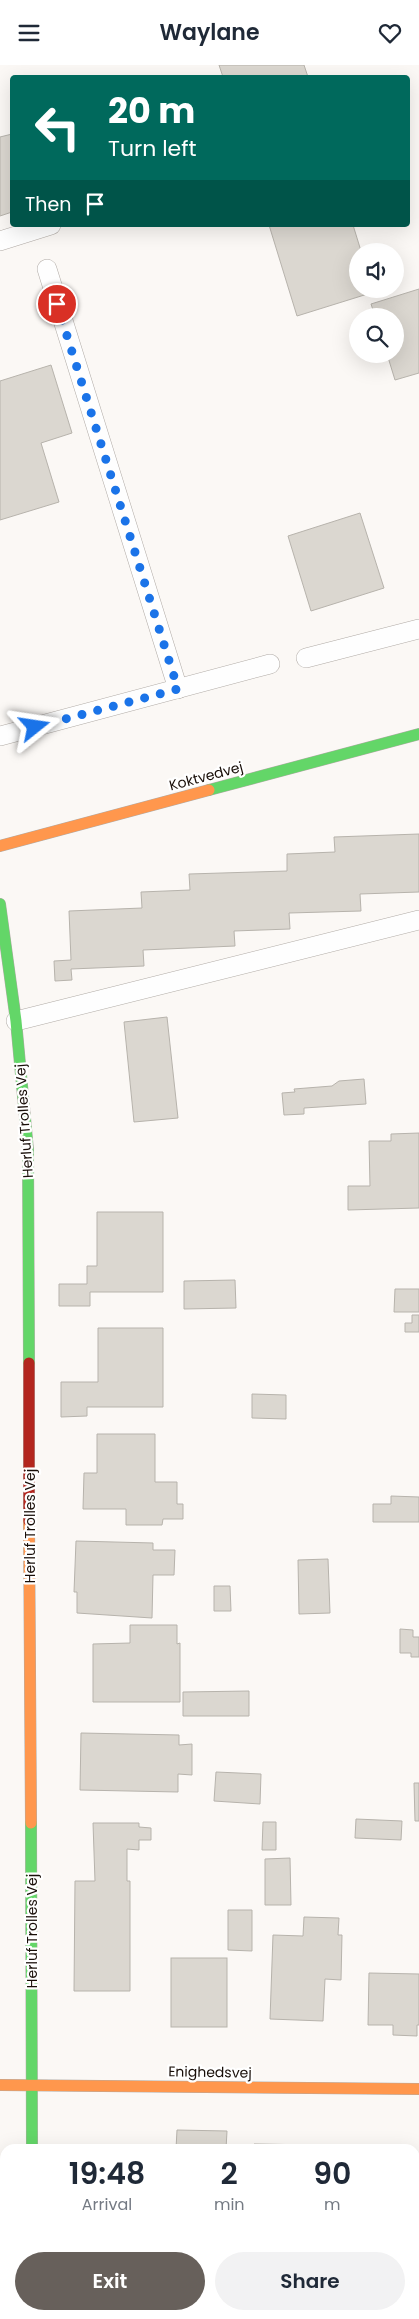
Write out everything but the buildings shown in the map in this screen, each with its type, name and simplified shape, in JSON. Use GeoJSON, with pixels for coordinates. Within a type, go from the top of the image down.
{"type":"FeatureCollection","features":[{"type":"Feature","properties":{"kind":"street","name":"Koktvedvej"},"geometry":{"type":"LineString","coordinates":[[0,846],[419,734]]}},
{"type":"Feature","properties":{"kind":"street","name":"Herluf Trolles Vej"},"geometry":{"type":"LineString","coordinates":[[0,905],[16,1021],[28,1150],[32,2144]]}},
{"type":"Feature","properties":{"kind":"street","name":"Enighedsvej"},"geometry":{"type":"LineString","coordinates":[[0,2085],[419,2089]]}},
{"type":"Feature","properties":{"kind":"lane"},"geometry":{"type":"LineString","coordinates":[[0,241],[45,227]]}},
{"type":"Feature","properties":{"kind":"lane"},"geometry":{"type":"LineString","coordinates":[[46,269],[178,689]]}},
{"type":"Feature","properties":{"kind":"lane"},"geometry":{"type":"LineString","coordinates":[[306,658],[419,629]]}},
{"type":"Feature","properties":{"kind":"lane"},"geometry":{"type":"LineString","coordinates":[[0,736],[270,664]]}},
{"type":"Feature","properties":{"kind":"lane"},"geometry":{"type":"LineString","coordinates":[[16,1021],[419,920]]}},
{"type":"Feature","properties":{"kind":"traffic: fast"},"geometry":{"type":"LineString","coordinates":[[209,790],[419,734]]}},
{"type":"Feature","properties":{"kind":"traffic: fast"},"geometry":{"type":"LineString","coordinates":[[0,904],[16,1021],[28,1150],[29,1363]]}},
{"type":"Feature","properties":{"kind":"traffic: fast"},"geometry":{"type":"LineString","coordinates":[[31,1823],[32,2144]]}},
{"type":"Feature","properties":{"kind":"traffic: slow"},"geometry":{"type":"LineString","coordinates":[[0,846],[209,790]]}},
{"type":"Feature","properties":{"kind":"traffic: slow"},"geometry":{"type":"LineString","coordinates":[[29,1521],[31,1823]]}},
{"type":"Feature","properties":{"kind":"traffic: slow"},"geometry":{"type":"LineString","coordinates":[[0,2085],[419,2089]]}},
{"type":"Feature","properties":{"kind":"traffic: jam"},"geometry":{"type":"LineString","coordinates":[[29,1363],[29,1521]]}},
{"type":"Feature","properties":{"kind":"route"},"geometry":{"type":"LineString","coordinates":[[35,727],[178,689],[57,304]]}}]}
